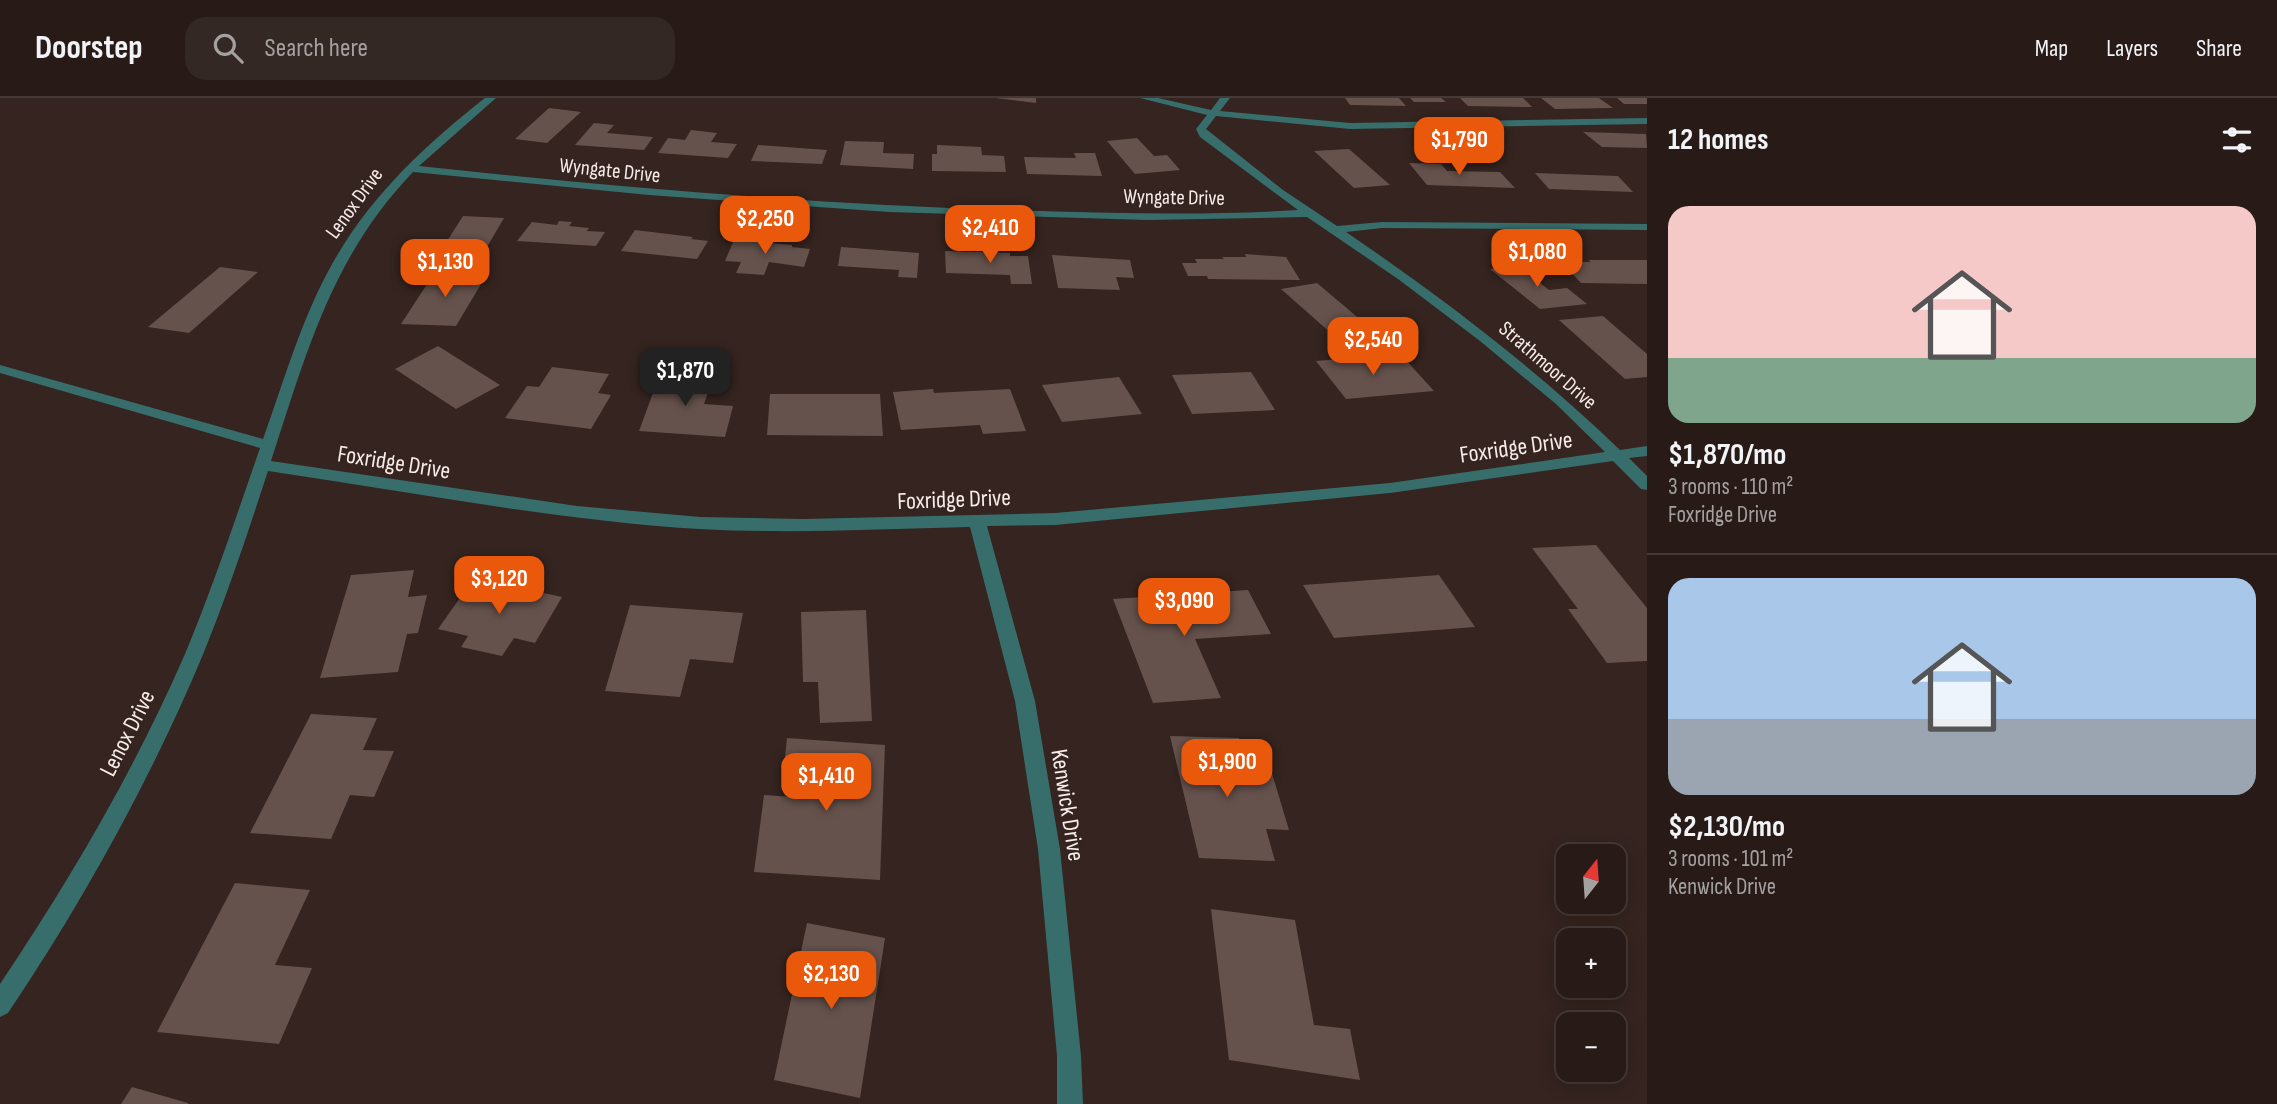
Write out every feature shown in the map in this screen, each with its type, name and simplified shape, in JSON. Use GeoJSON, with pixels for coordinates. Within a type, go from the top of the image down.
{"type":"FeatureCollection","features":[{"type":"Feature","properties":{"kind":"street","name":"Lenox Drive"},"geometry":{"type":"LineString","coordinates":[[0,1005],[117,813],[181,684],[234,551],[321,296],[349,245],[379,202],[410,168],[456,125],[491,98]]}},
{"type":"Feature","properties":{"kind":"street"},"geometry":{"type":"LineString","coordinates":[[1145,98],[1212,113],[1350,126],[1647,121]]}},
{"type":"Feature","properties":{"kind":"street"},"geometry":{"type":"LineString","coordinates":[[1212,113],[1225,98]]}},
{"type":"Feature","properties":{"kind":"street","name":"Strathmoor Drive"},"geometry":{"type":"LineString","coordinates":[[1212,113],[1201,129],[1204,135],[1485,338],[1561,401],[1647,485]]}},
{"type":"Feature","properties":{"kind":"street","name":"Wyngate Drive"},"geometry":{"type":"LineString","coordinates":[[410,168],[642,193],[821,206],[993,214],[1195,218],[1310,213]]}},
{"type":"Feature","properties":{"kind":"street"},"geometry":{"type":"LineString","coordinates":[[1334,230],[1382,225],[1647,227]]}},
{"type":"Feature","properties":{"kind":"street","name":"Foxridge Drive"},"geometry":{"type":"LineString","coordinates":[[0,369],[265,455],[576,512],[700,523],[804,525],[1055,519],[1390,488],[1647,451]]}},
{"type":"Feature","properties":{"kind":"street","name":"Kenwick Drive"},"geometry":{"type":"LineString","coordinates":[[977,521],[1024,701],[1049,849],[1069,1056],[1070,1104]]}},
{"type":"Feature","properties":{"kind":"building"},"geometry":{"type":"Polygon","coordinates":[[[996,98],[1036,98],[1036,103],[996,98]]]}},
{"type":"Feature","properties":{"kind":"building"},"geometry":{"type":"Polygon","coordinates":[[[1345,98],[1399,98],[1406,106],[1350,105],[1345,98]]]}},
{"type":"Feature","properties":{"kind":"building"},"geometry":{"type":"Polygon","coordinates":[[[1410,98],[1441,98],[1446,102],[1414,102],[1410,98]]]}},
{"type":"Feature","properties":{"kind":"building"},"geometry":{"type":"Polygon","coordinates":[[[1460,98],[1523,98],[1532,107],[1468,106],[1460,98]]]}},
{"type":"Feature","properties":{"kind":"building"},"geometry":{"type":"Polygon","coordinates":[[[1541,98],[1599,98],[1613,108],[1555,109],[1541,98]]]}},
{"type":"Feature","properties":{"kind":"building"},"geometry":{"type":"Polygon","coordinates":[[[1617,98],[1647,98],[1647,104],[1624,104],[1617,98]]]}},
{"type":"Feature","properties":{"kind":"building"},"geometry":{"type":"Polygon","coordinates":[[[549,108],[581,112],[547,143],[515,139],[549,108]]]}},
{"type":"Feature","properties":{"kind":"building"},"geometry":{"type":"Polygon","coordinates":[[[594,123],[614,125],[607,133],[653,137],[644,150],[575,145],[594,123]]]}},
{"type":"Feature","properties":{"kind":"building"},"geometry":{"type":"Polygon","coordinates":[[[691,130],[717,133],[711,142],[737,144],[728,158],[658,153],[668,138],[685,140],[691,130]]]}},
{"type":"Feature","properties":{"kind":"building"},"geometry":{"type":"Polygon","coordinates":[[[1583,132],[1646,134],[1647,148],[1602,147],[1583,132]]]}},
{"type":"Feature","properties":{"kind":"building"},"geometry":{"type":"Polygon","coordinates":[[[1137,138],[1154,156],[1167,155],[1180,170],[1135,174],[1107,141],[1137,138]]]}},
{"type":"Feature","properties":{"kind":"building"},"geometry":{"type":"Polygon","coordinates":[[[845,141],[884,142],[883,153],[914,154],[913,169],[840,165],[845,141]]]}},
{"type":"Feature","properties":{"kind":"building"},"geometry":{"type":"Polygon","coordinates":[[[758,145],[827,150],[822,164],[751,161],[758,145]]]}},
{"type":"Feature","properties":{"kind":"building"},"geometry":{"type":"Polygon","coordinates":[[[937,145],[981,147],[982,155],[1004,156],[1006,172],[932,171],[932,154],[937,154],[937,145]]]}},
{"type":"Feature","properties":{"kind":"building"},"geometry":{"type":"Polygon","coordinates":[[[1349,149],[1390,185],[1354,188],[1314,151],[1349,149]]]}},
{"type":"Feature","properties":{"kind":"building"},"geometry":{"type":"Polygon","coordinates":[[[1074,153],[1095,153],[1102,176],[1027,174],[1024,157],[1076,158],[1074,153]]]}},
{"type":"Feature","properties":{"kind":"building"},"geometry":{"type":"Polygon","coordinates":[[[1409,163],[1441,164],[1447,171],[1500,172],[1515,188],[1427,185],[1409,163]]]}},
{"type":"Feature","properties":{"kind":"building"},"geometry":{"type":"Polygon","coordinates":[[[1535,173],[1618,176],[1633,192],[1549,189],[1535,173]]]}},
{"type":"Feature","properties":{"kind":"building"},"geometry":{"type":"Polygon","coordinates":[[[463,216],[504,218],[477,264],[433,263],[463,216]]]}},
{"type":"Feature","properties":{"kind":"building"},"geometry":{"type":"Polygon","coordinates":[[[559,221],[572,222],[569,226],[589,228],[587,231],[605,232],[596,246],[517,241],[532,222],[557,225],[559,221]]]}},
{"type":"Feature","properties":{"kind":"building"},"geometry":{"type":"Polygon","coordinates":[[[635,230],[708,241],[697,259],[621,251],[635,230]]]}},
{"type":"Feature","properties":{"kind":"building"},"geometry":{"type":"Polygon","coordinates":[[[734,240],[810,249],[804,267],[769,262],[764,275],[736,273],[741,262],[725,261],[734,240]]]}},
{"type":"Feature","properties":{"kind":"building"},"geometry":{"type":"Polygon","coordinates":[[[841,247],[919,253],[917,278],[898,277],[899,270],[838,266],[841,247]]]}},
{"type":"Feature","properties":{"kind":"building"},"geometry":{"type":"Polygon","coordinates":[[[945,251],[1028,256],[1032,284],[1011,284],[1010,275],[946,273],[945,251]]]}},
{"type":"Feature","properties":{"kind":"building"},"geometry":{"type":"Polygon","coordinates":[[[1245,254],[1286,257],[1300,280],[1208,279],[1207,276],[1188,276],[1182,263],[1197,263],[1195,259],[1246,257],[1245,254]]]}},
{"type":"Feature","properties":{"kind":"building"},"geometry":{"type":"Polygon","coordinates":[[[1052,255],[1130,260],[1134,278],[1116,277],[1120,290],[1058,288],[1052,255]]]}},
{"type":"Feature","properties":{"kind":"building"},"geometry":{"type":"Polygon","coordinates":[[[1588,260],[1647,260],[1647,284],[1581,283],[1561,262],[1591,262],[1588,260]]]}},
{"type":"Feature","properties":{"kind":"building"},"geometry":{"type":"Polygon","coordinates":[[[1519,266],[1549,290],[1567,288],[1587,304],[1540,309],[1490,269],[1519,266]]]}},
{"type":"Feature","properties":{"kind":"building"},"geometry":{"type":"Polygon","coordinates":[[[220,267],[258,272],[189,333],[148,327],[220,267]]]}},
{"type":"Feature","properties":{"kind":"building"},"geometry":{"type":"Polygon","coordinates":[[[435,272],[487,274],[456,326],[401,324],[435,272]]]}},
{"type":"Feature","properties":{"kind":"building"},"geometry":{"type":"Polygon","coordinates":[[[1317,283],[1369,327],[1332,334],[1281,289],[1317,283]]]}},
{"type":"Feature","properties":{"kind":"building"},"geometry":{"type":"Polygon","coordinates":[[[1603,316],[1647,354],[1647,377],[1625,379],[1559,320],[1603,316]]]}},
{"type":"Feature","properties":{"kind":"building"},"geometry":{"type":"Polygon","coordinates":[[[438,346],[500,385],[456,409],[395,369],[438,346]]]}},
{"type":"Feature","properties":{"kind":"building"},"geometry":{"type":"Polygon","coordinates":[[[1377,356],[1381,361],[1405,359],[1434,391],[1346,399],[1316,361],[1377,356]]]}},
{"type":"Feature","properties":{"kind":"building"},"geometry":{"type":"Polygon","coordinates":[[[552,367],[609,374],[598,393],[611,395],[591,429],[505,418],[527,386],[539,387],[552,367]]]}},
{"type":"Feature","properties":{"kind":"building"},"geometry":{"type":"Polygon","coordinates":[[[1251,372],[1275,410],[1192,414],[1172,375],[1251,372]]]}},
{"type":"Feature","properties":{"kind":"building"},"geometry":{"type":"Polygon","coordinates":[[[660,374],[713,378],[704,404],[733,406],[725,437],[639,431],[660,374]]]}},
{"type":"Feature","properties":{"kind":"building"},"geometry":{"type":"Polygon","coordinates":[[[1119,377],[1142,414],[1062,422],[1042,385],[1119,377]]]}},
{"type":"Feature","properties":{"kind":"building"},"geometry":{"type":"Polygon","coordinates":[[[933,389],[934,393],[1010,389],[1026,431],[983,434],[980,425],[901,430],[893,392],[933,389]]]}},
{"type":"Feature","properties":{"kind":"building"},"geometry":{"type":"Polygon","coordinates":[[[770,394],[880,394],[883,436],[767,435],[770,394]]]}},
{"type":"Feature","properties":{"kind":"building"},"geometry":{"type":"Polygon","coordinates":[[[1596,545],[1647,608],[1647,661],[1607,663],[1568,609],[1578,609],[1532,548],[1596,545]]]}},
{"type":"Feature","properties":{"kind":"building"},"geometry":{"type":"Polygon","coordinates":[[[414,570],[408,597],[427,595],[418,633],[407,634],[398,672],[320,678],[351,575],[414,570]]]}},
{"type":"Feature","properties":{"kind":"building"},"geometry":{"type":"Polygon","coordinates":[[[1439,575],[1475,627],[1334,638],[1303,585],[1439,575]]]}},
{"type":"Feature","properties":{"kind":"building"},"geometry":{"type":"Polygon","coordinates":[[[474,578],[562,597],[535,643],[514,638],[502,656],[461,647],[468,636],[438,629],[474,578]]]}},
{"type":"Feature","properties":{"kind":"building"},"geometry":{"type":"Polygon","coordinates":[[[1248,590],[1271,634],[1195,639],[1221,698],[1153,703],[1113,599],[1248,590]]]}},
{"type":"Feature","properties":{"kind":"building"},"geometry":{"type":"Polygon","coordinates":[[[630,605],[743,613],[733,663],[690,659],[680,697],[605,691],[630,605]]]}},
{"type":"Feature","properties":{"kind":"building"},"geometry":{"type":"Polygon","coordinates":[[[866,610],[872,721],[820,723],[818,682],[803,682],[801,612],[866,610]]]}},
{"type":"Feature","properties":{"kind":"building"},"geometry":{"type":"Polygon","coordinates":[[[311,714],[377,718],[363,750],[394,751],[374,797],[350,795],[331,839],[250,833],[311,714]]]}},
{"type":"Feature","properties":{"kind":"building"},"geometry":{"type":"Polygon","coordinates":[[[1170,736],[1239,738],[1249,769],[1271,770],[1289,830],[1266,829],[1275,861],[1199,858],[1170,736]]]}},
{"type":"Feature","properties":{"kind":"building"},"geometry":{"type":"Polygon","coordinates":[[[787,738],[885,745],[880,880],[754,872],[764,795],[805,798],[807,779],[783,776],[787,738]]]}},
{"type":"Feature","properties":{"kind":"building"},"geometry":{"type":"Polygon","coordinates":[[[235,883],[310,890],[275,965],[312,968],[279,1044],[157,1032],[235,883]]]}},
{"type":"Feature","properties":{"kind":"building"},"geometry":{"type":"Polygon","coordinates":[[[1211,909],[1295,920],[1314,1025],[1350,1029],[1360,1080],[1229,1060],[1211,909]]]}},
{"type":"Feature","properties":{"kind":"building"},"geometry":{"type":"Polygon","coordinates":[[[807,923],[885,938],[860,1098],[774,1080],[807,923]]]}},
{"type":"Feature","properties":{"kind":"building"},"geometry":{"type":"Polygon","coordinates":[[[132,1087],[188,1103],[188,1104],[121,1104],[132,1087]]]}}]}
